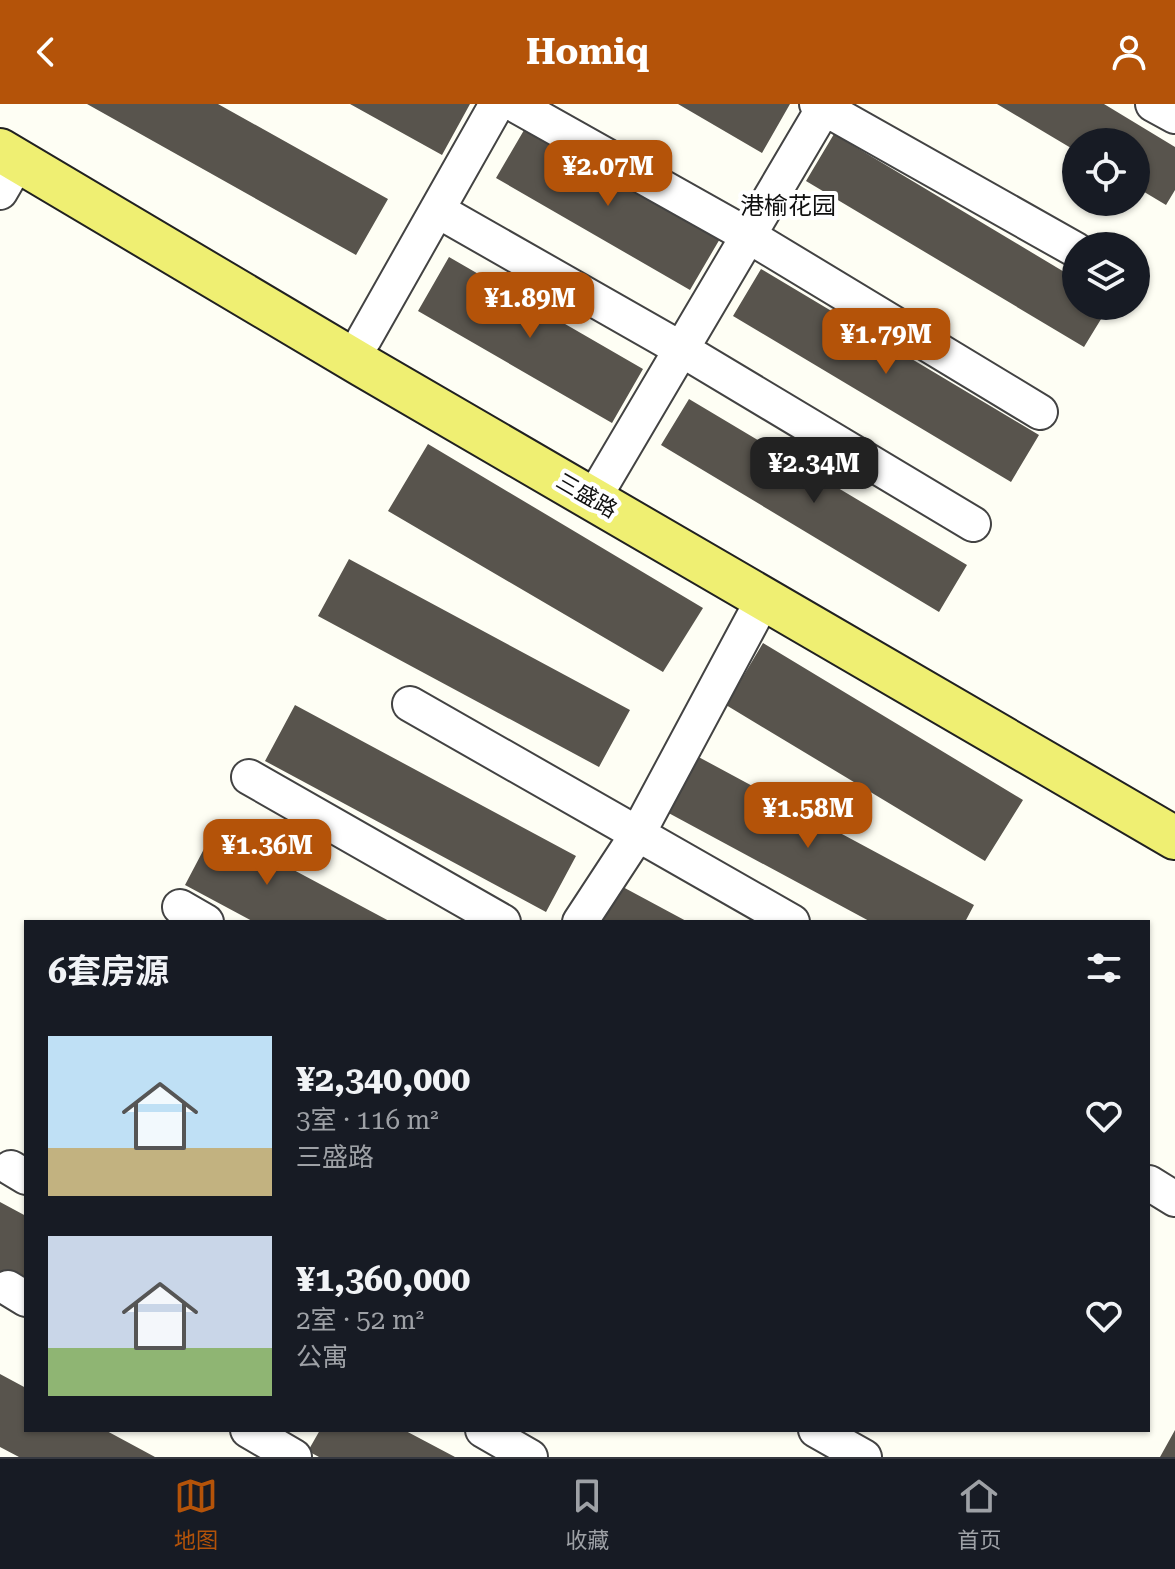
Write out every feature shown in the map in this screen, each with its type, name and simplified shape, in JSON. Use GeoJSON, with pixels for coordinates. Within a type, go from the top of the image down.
{"type":"FeatureCollection","features":[{"type":"Feature","properties":{"kind":"main road","name":"三盛路"},"geometry":{"type":"LineString","coordinates":[[4,158],[364,339],[603,482],[1175,809]]}},
{"type":"Feature","properties":{"kind":"main road","name":"三盛路"},"geometry":{"type":"LineString","coordinates":[[4,158],[1175,838]]}},
{"type":"Feature","properties":{"kind":"street"},"geometry":{"type":"LineString","coordinates":[[364,339],[497,104]]}},
{"type":"Feature","properties":{"kind":"street"},"geometry":{"type":"LineString","coordinates":[[514,104],[749,236],[1040,412]]}},
{"type":"Feature","properties":{"kind":"street"},"geometry":{"type":"LineString","coordinates":[[1153,104],[1175,116]]}},
{"type":"Feature","properties":{"kind":"street"},"geometry":{"type":"LineString","coordinates":[[603,482],[749,236],[822,105],[1062,242]]}},
{"type":"Feature","properties":{"kind":"street"},"geometry":{"type":"LineString","coordinates":[[437,210],[681,349],[973,524]]}},
{"type":"Feature","properties":{"kind":"street"},"geometry":{"type":"LineString","coordinates":[[581,920],[637,835],[764,598]]}},
{"type":"Feature","properties":{"kind":"street"},"geometry":{"type":"LineString","coordinates":[[410,704],[788,920]]}},
{"type":"Feature","properties":{"kind":"street"},"geometry":{"type":"LineString","coordinates":[[249,777],[499,920]]}},
{"type":"Feature","properties":{"kind":"street"},"geometry":{"type":"LineString","coordinates":[[1150,1184],[1175,1199]]}},
{"type":"Feature","properties":{"kind":"street"},"geometry":{"type":"LineString","coordinates":[[253,1432],[292,1449]]}},
{"type":"Feature","properties":{"kind":"street"},"geometry":{"type":"LineString","coordinates":[[486,1432],[530,1457]]}},
{"type":"Feature","properties":{"kind":"street"},"geometry":{"type":"LineString","coordinates":[[820,1432],[864,1457]]}},
{"type":"Feature","properties":{"kind":"building"},"geometry":{"type":"Polygon","coordinates":[[[87,104],[218,104],[388,199],[356,255],[87,104]]]}},
{"type":"Feature","properties":{"kind":"building"},"geometry":{"type":"Polygon","coordinates":[[[350,104],[470,104],[442,155],[350,104]]]}},
{"type":"Feature","properties":{"kind":"building"},"geometry":{"type":"Polygon","coordinates":[[[678,104],[790,104],[762,153],[678,104]]]}},
{"type":"Feature","properties":{"kind":"building"},"geometry":{"type":"Polygon","coordinates":[[[997,104],[1104,104],[1144,128],[1062,128],[1062,143],[997,104]]]}},
{"type":"Feature","properties":{"kind":"building"},"geometry":{"type":"Polygon","coordinates":[[[527,125],[721,237],[690,290],[496,178],[527,125]]]}},
{"type":"Feature","properties":{"kind":"building"},"geometry":{"type":"Polygon","coordinates":[[[1150,132],[1175,147],[1175,190],[1166,205],[1150,195],[1150,132]]]}},
{"type":"Feature","properties":{"kind":"building"},"geometry":{"type":"Polygon","coordinates":[[[834,134],[1062,271],[1062,320],[1100,320],[1084,347],[806,181],[834,134]]]}},
{"type":"Feature","properties":{"kind":"building"},"geometry":{"type":"Polygon","coordinates":[[[449,257],[643,369],[612,423],[418,311],[449,257]]]}},
{"type":"Feature","properties":{"kind":"building"},"geometry":{"type":"Polygon","coordinates":[[[761,269],[1039,435],[1011,482],[733,316],[761,269]]]}},
{"type":"Feature","properties":{"kind":"building"},"geometry":{"type":"Polygon","coordinates":[[[689,399],[967,565],[939,612],[661,445],[689,399]]]}},
{"type":"Feature","properties":{"kind":"building"},"geometry":{"type":"Polygon","coordinates":[[[428,444],[703,608],[663,672],[388,511],[428,444]]]}},
{"type":"Feature","properties":{"kind":"building"},"geometry":{"type":"Polygon","coordinates":[[[349,559],[630,710],[599,767],[318,616],[349,559]]]}},
{"type":"Feature","properties":{"kind":"building"},"geometry":{"type":"Polygon","coordinates":[[[763,643],[1023,800],[985,861],[726,705],[763,643]]]}},
{"type":"Feature","properties":{"kind":"building"},"geometry":{"type":"Polygon","coordinates":[[[295,705],[576,856],[546,912],[265,761],[295,705]]]}},
{"type":"Feature","properties":{"kind":"building"},"geometry":{"type":"Polygon","coordinates":[[[693,754],[974,905],[966,920],[867,920],[663,810],[693,754]]]}},
{"type":"Feature","properties":{"kind":"building"},"geometry":{"type":"Polygon","coordinates":[[[215,828],[387,920],[250,920],[185,885],[215,828]]]}},
{"type":"Feature","properties":{"kind":"building"},"geometry":{"type":"Polygon","coordinates":[[[621,886],[684,920],[603,920],[621,886]]]}},
{"type":"Feature","properties":{"kind":"building"},"geometry":{"type":"Polygon","coordinates":[[[0,1202],[24,1215],[24,1288],[0,1275],[0,1202]]]}},
{"type":"Feature","properties":{"kind":"building"},"geometry":{"type":"Polygon","coordinates":[[[0,1374],[24,1387],[24,1432],[109,1432],[155,1457],[19,1457],[0,1447],[0,1374]]]}},
{"type":"Feature","properties":{"kind":"building"},"geometry":{"type":"Polygon","coordinates":[[[1175,1430],[1175,1457],[1160,1457],[1175,1430]]]}},
{"type":"Feature","properties":{"kind":"building"},"geometry":{"type":"Polygon","coordinates":[[[319,1432],[408,1432],[455,1457],[319,1457],[308,1451],[319,1432]]]}},
{"type":"Feature","properties":{"kind":"district","name":"港榆花园"},"geometry":{"type":"Point","coordinates":[788,206]}}]}
